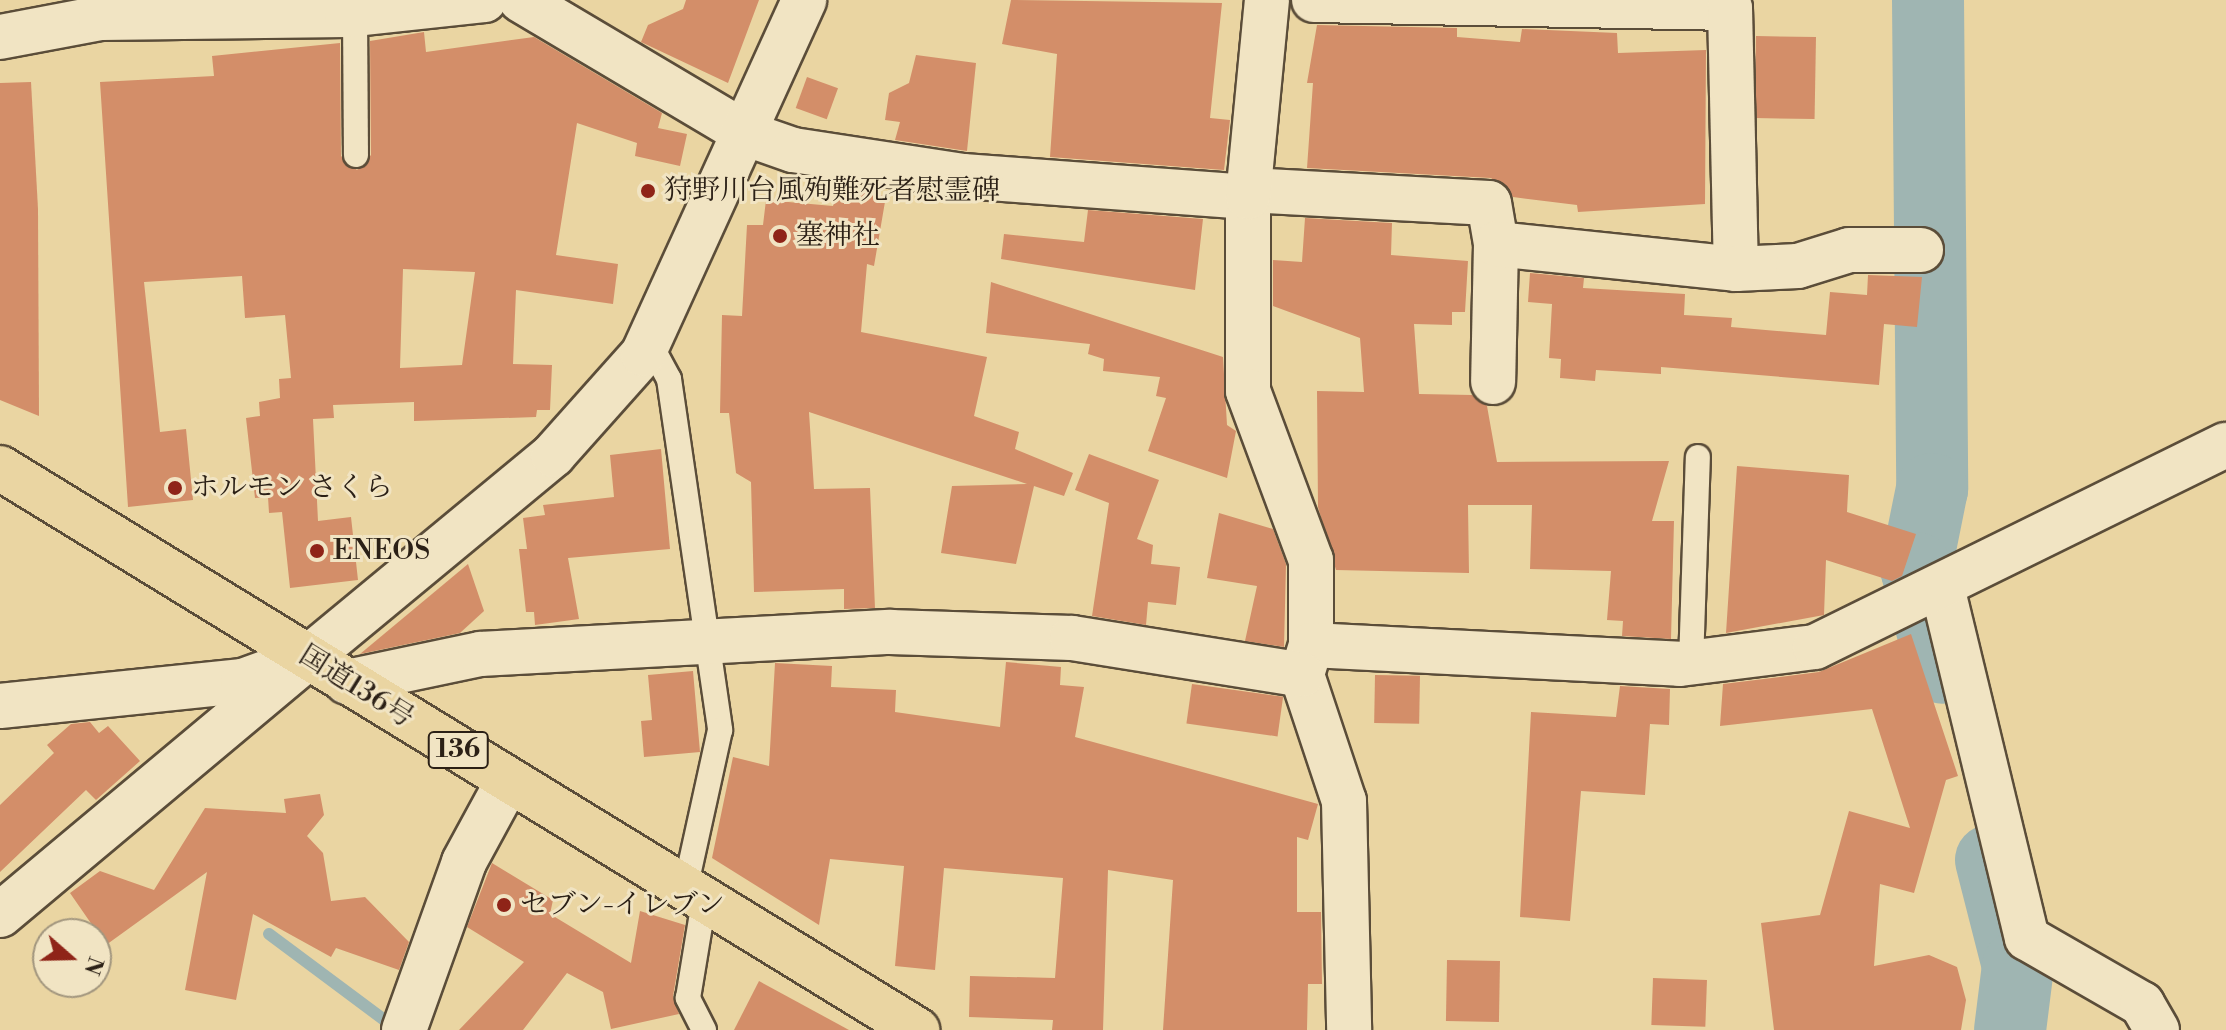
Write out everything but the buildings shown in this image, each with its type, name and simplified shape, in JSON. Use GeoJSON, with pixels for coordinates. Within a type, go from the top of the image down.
{"type":"FeatureCollection","features":[{"type":"Feature","properties":{"kind":"highway","name":"国道136号"},"geometry":{"type":"LineString","coordinates":[[0,468],[917,1030]]}},
{"type":"Feature","properties":{"kind":"street"},"geometry":{"type":"LineString","coordinates":[[0,37],[101,18],[355,14],[484,0]]}},
{"type":"Feature","properties":{"kind":"street"},"geometry":{"type":"LineString","coordinates":[[521,0],[747,134],[842,162],[1248,194],[1489,203],[1496,244],[1493,382]]}},
{"type":"Feature","properties":{"kind":"street"},"geometry":{"type":"LineString","coordinates":[[0,915],[553,455],[649,342],[747,134],[804,0]]}},
{"type":"Feature","properties":{"kind":"street"},"geometry":{"type":"LineString","coordinates":[[1267,0],[1248,194],[1248,391],[1311,560],[1306,660],[1344,801],[1349,1030]]}},
{"type":"Feature","properties":{"kind":"street"},"geometry":{"type":"LineString","coordinates":[[1314,0],[1730,8],[1736,269]]}},
{"type":"Feature","properties":{"kind":"street"},"geometry":{"type":"LineString","coordinates":[[1496,244],[1736,269],[1798,266],[1849,250],[1921,250]]}},
{"type":"Feature","properties":{"kind":"street"},"geometry":{"type":"LineString","coordinates":[[347,682],[480,654],[705,639],[890,632],[1072,638],[1306,660],[1691,664],[1815,647],[2226,445]]}},
{"type":"Feature","properties":{"kind":"street"},"geometry":{"type":"LineString","coordinates":[[1942,587],[2027,938],[2142,1004],[2157,1030]]}},
{"type":"Feature","properties":{"kind":"street"},"geometry":{"type":"LineString","coordinates":[[0,706],[243,681],[309,657]]}},
{"type":"Feature","properties":{"kind":"street"},"geometry":{"type":"LineString","coordinates":[[404,1030],[464,862],[508,781]]}},
{"type":"Feature","properties":{"kind":"lane"},"geometry":{"type":"LineString","coordinates":[[355,14],[356,155]]}},
{"type":"Feature","properties":{"kind":"lane"},"geometry":{"type":"LineString","coordinates":[[649,342],[669,379],[719,746],[694,895],[688,998],[704,1030]]}},
{"type":"Feature","properties":{"kind":"lane"},"geometry":{"type":"LineString","coordinates":[[1691,664],[1698,457]]}},
{"type":"Feature","properties":{"kind":"waterway"},"geometry":{"type":"LineString","coordinates":[[1928,0],[1932,489],[1916,568],[1942,668]]}},
{"type":"Feature","properties":{"kind":"waterway"},"geometry":{"type":"LineString","coordinates":[[1991,860],[2018,966],[2010,1030]]}},
{"type":"Feature","properties":{"kind":"waterway"},"geometry":{"type":"LineString","coordinates":[[269,934],[395,1028]]}},
{"type":"Feature","properties":{"kind":"place","name":"狩野川台風殉難死者慰霊碑"},"geometry":{"type":"Point","coordinates":[648,191]}},
{"type":"Feature","properties":{"kind":"place","name":"塞神社"},"geometry":{"type":"Point","coordinates":[780,236]}},
{"type":"Feature","properties":{"kind":"place","name":"ホルモン さくら"},"geometry":{"type":"Point","coordinates":[175,488]}},
{"type":"Feature","properties":{"kind":"place","name":"ENEOS"},"geometry":{"type":"Point","coordinates":[317,551]}},
{"type":"Feature","properties":{"kind":"place","name":"セブン-イレブン"},"geometry":{"type":"Point","coordinates":[504,905]}}]}
